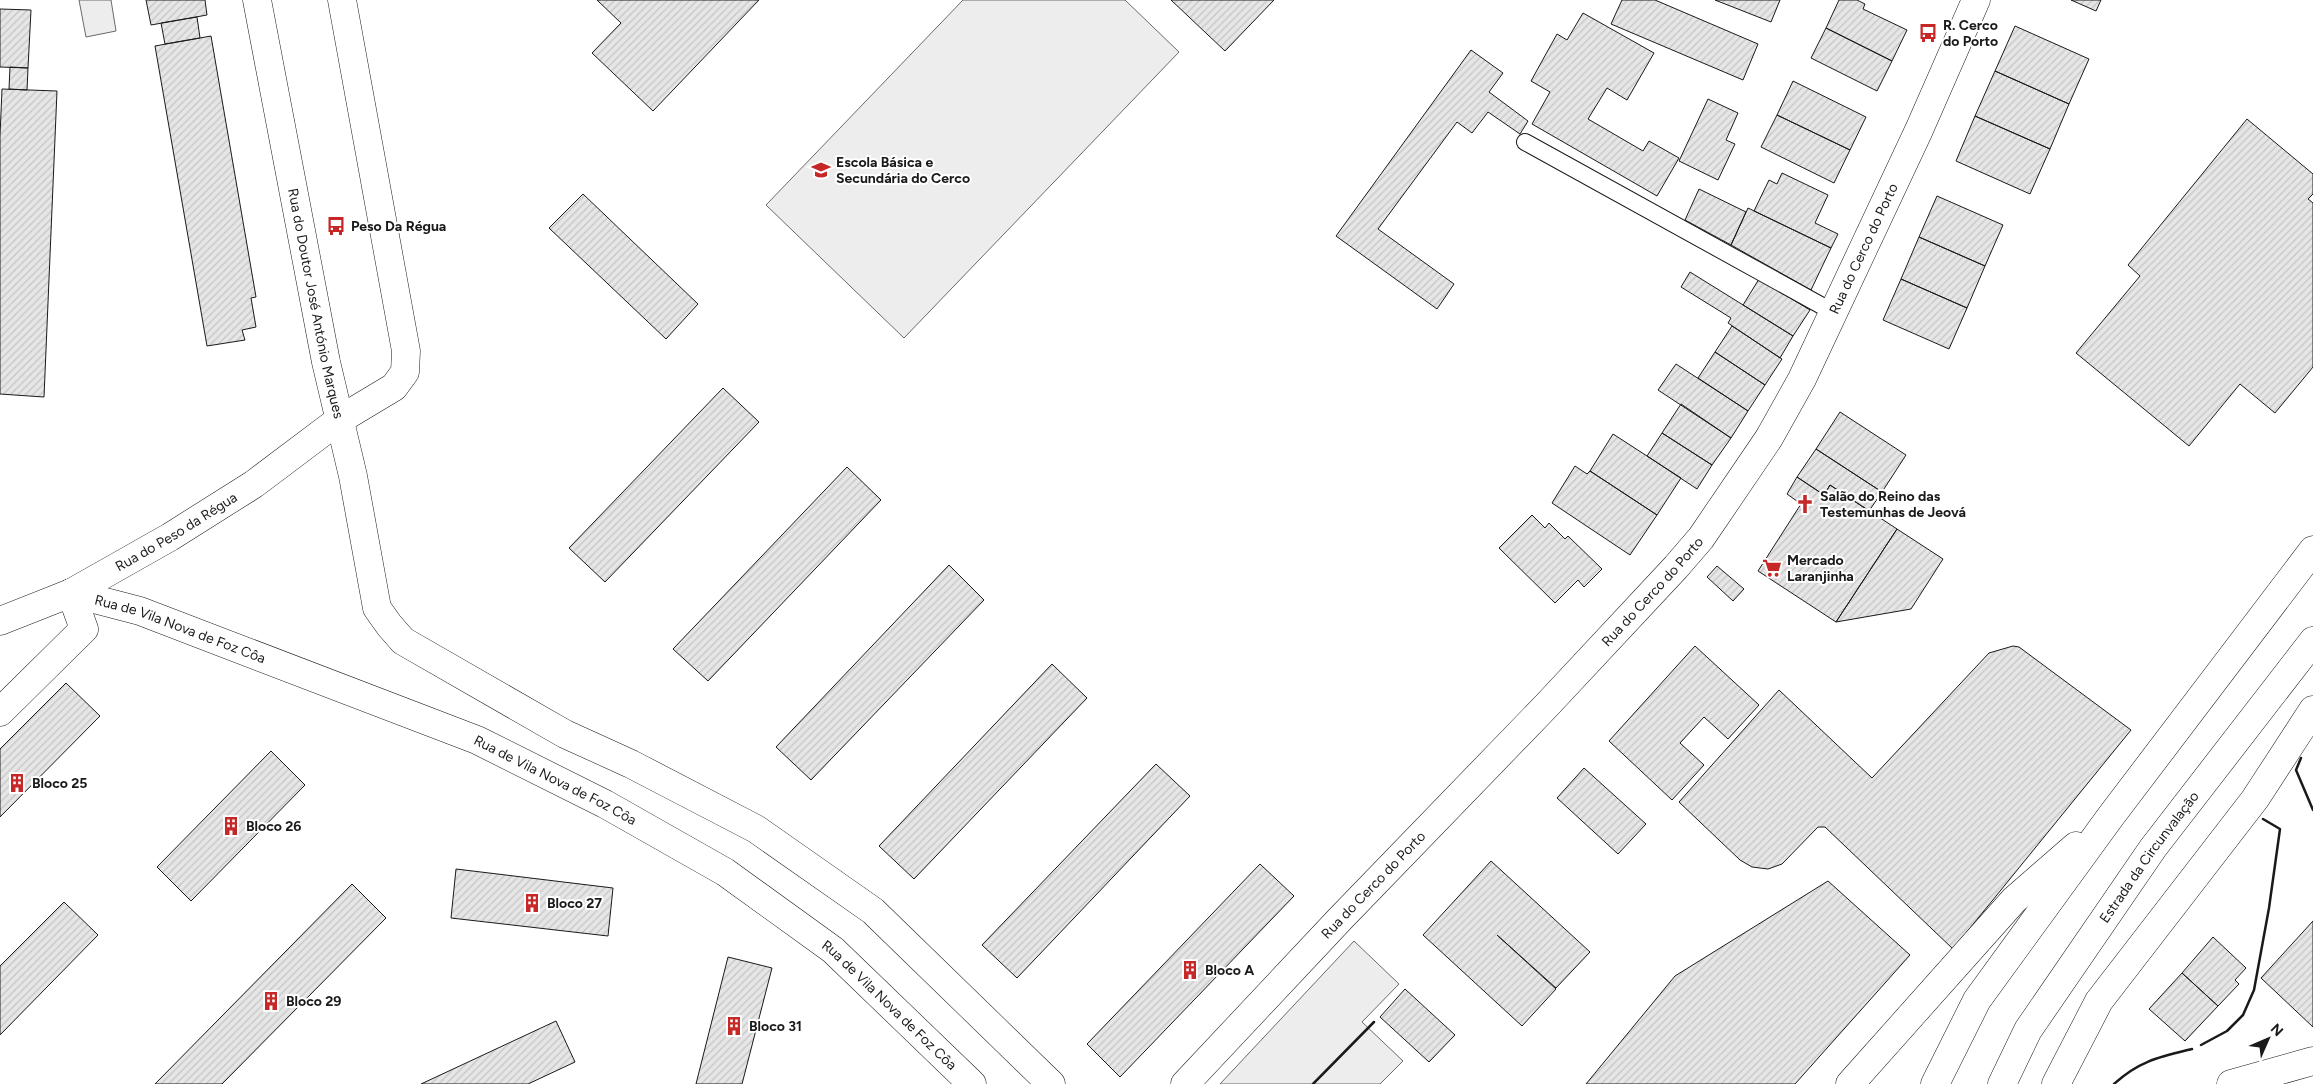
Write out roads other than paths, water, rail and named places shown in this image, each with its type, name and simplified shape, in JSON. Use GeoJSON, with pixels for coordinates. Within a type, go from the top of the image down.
{"type":"FeatureCollection","features":[{"type":"Feature","properties":{"kind":"street","name":"Rua do Doutor José António Marques"},"geometry":{"type":"LineString","coordinates":[[257,0],[339,420],[394,387],[405,372],[406,351],[342,0]]}},
{"type":"Feature","properties":{"kind":"street","name":"Rua do Cerco do Porto"},"geometry":{"type":"LineString","coordinates":[[1185,1084],[1701,538],[1769,438],[1802,379],[1919,130],[1976,0]]}},
{"type":"Feature","properties":{"kind":"street","name":"Rua do Peso da Régua"},"geometry":{"type":"LineString","coordinates":[[0,621],[71,592],[170,537],[254,484],[339,420]]}},
{"type":"Feature","properties":{"kind":"street"},"geometry":{"type":"LineString","coordinates":[[339,420],[353,476],[377,608],[403,641],[565,734],[631,764],[756,830],[873,911],[1052,1084]]}},
{"type":"Feature","properties":{"kind":"street"},"geometry":{"type":"LineString","coordinates":[[1935,1084],[1977,1000],[2111,816],[2313,550]]}},
{"type":"Feature","properties":{"kind":"street"},"geometry":{"type":"LineString","coordinates":[[0,712],[84,629],[71,592]]}},
{"type":"Feature","properties":{"kind":"street","name":"Rua de Vila Nova de Foz Côa"},"geometry":{"type":"LineString","coordinates":[[71,592],[140,612],[477,740],[605,804],[725,872],[833,950],[972,1084]]}},
{"type":"Feature","properties":{"kind":"street","name":"Estrada da Circunvalação"},"geometry":{"type":"LineString","coordinates":[[2002,1084],[2028,1030],[2153,848],[2313,641]]}},
{"type":"Feature","properties":{"kind":"street"},"geometry":{"type":"LineString","coordinates":[[2056,1084],[2099,1001],[2255,799],[2313,710]]}},
{"type":"Feature","properties":{"kind":"street"},"geometry":{"type":"LineString","coordinates":[[1850,1084],[2014,900],[2111,816]]}},
{"type":"Feature","properties":{"kind":"street"},"geometry":{"type":"LineString","coordinates":[[2231,1084],[2313,1061]]}},
{"type":"Feature","properties":{"kind":"lane"},"geometry":{"type":"LineString","coordinates":[[1525,142],[1833,312]]}},
{"type":"Feature","properties":{"kind":"place","name":"R. Cerco do Porto"},"geometry":{"type":"Point","coordinates":[1928,33]}},
{"type":"Feature","properties":{"kind":"place","name":"Escola Básica e Secundária do Cerco"},"geometry":{"type":"Point","coordinates":[821,170]}},
{"type":"Feature","properties":{"kind":"place","name":"Peso Da Régua"},"geometry":{"type":"Point","coordinates":[336,226]}},
{"type":"Feature","properties":{"kind":"place","name":"Salão do Reino das Testemunhas de Jeová"},"geometry":{"type":"Point","coordinates":[1805,504]}},
{"type":"Feature","properties":{"kind":"place","name":"Mercado Laranjinha"},"geometry":{"type":"Point","coordinates":[1772,568]}},
{"type":"Feature","properties":{"kind":"place","name":"Bloco 25"},"geometry":{"type":"Point","coordinates":[17,783]}},
{"type":"Feature","properties":{"kind":"place","name":"Bloco 26"},"geometry":{"type":"Point","coordinates":[231,826]}},
{"type":"Feature","properties":{"kind":"place","name":"Bloco 27"},"geometry":{"type":"Point","coordinates":[532,903]}},
{"type":"Feature","properties":{"kind":"place","name":"Bloco A"},"geometry":{"type":"Point","coordinates":[1190,970]}},
{"type":"Feature","properties":{"kind":"place","name":"Bloco 29"},"geometry":{"type":"Point","coordinates":[271,1001]}},
{"type":"Feature","properties":{"kind":"place","name":"Bloco 31"},"geometry":{"type":"Point","coordinates":[734,1026]}}]}
